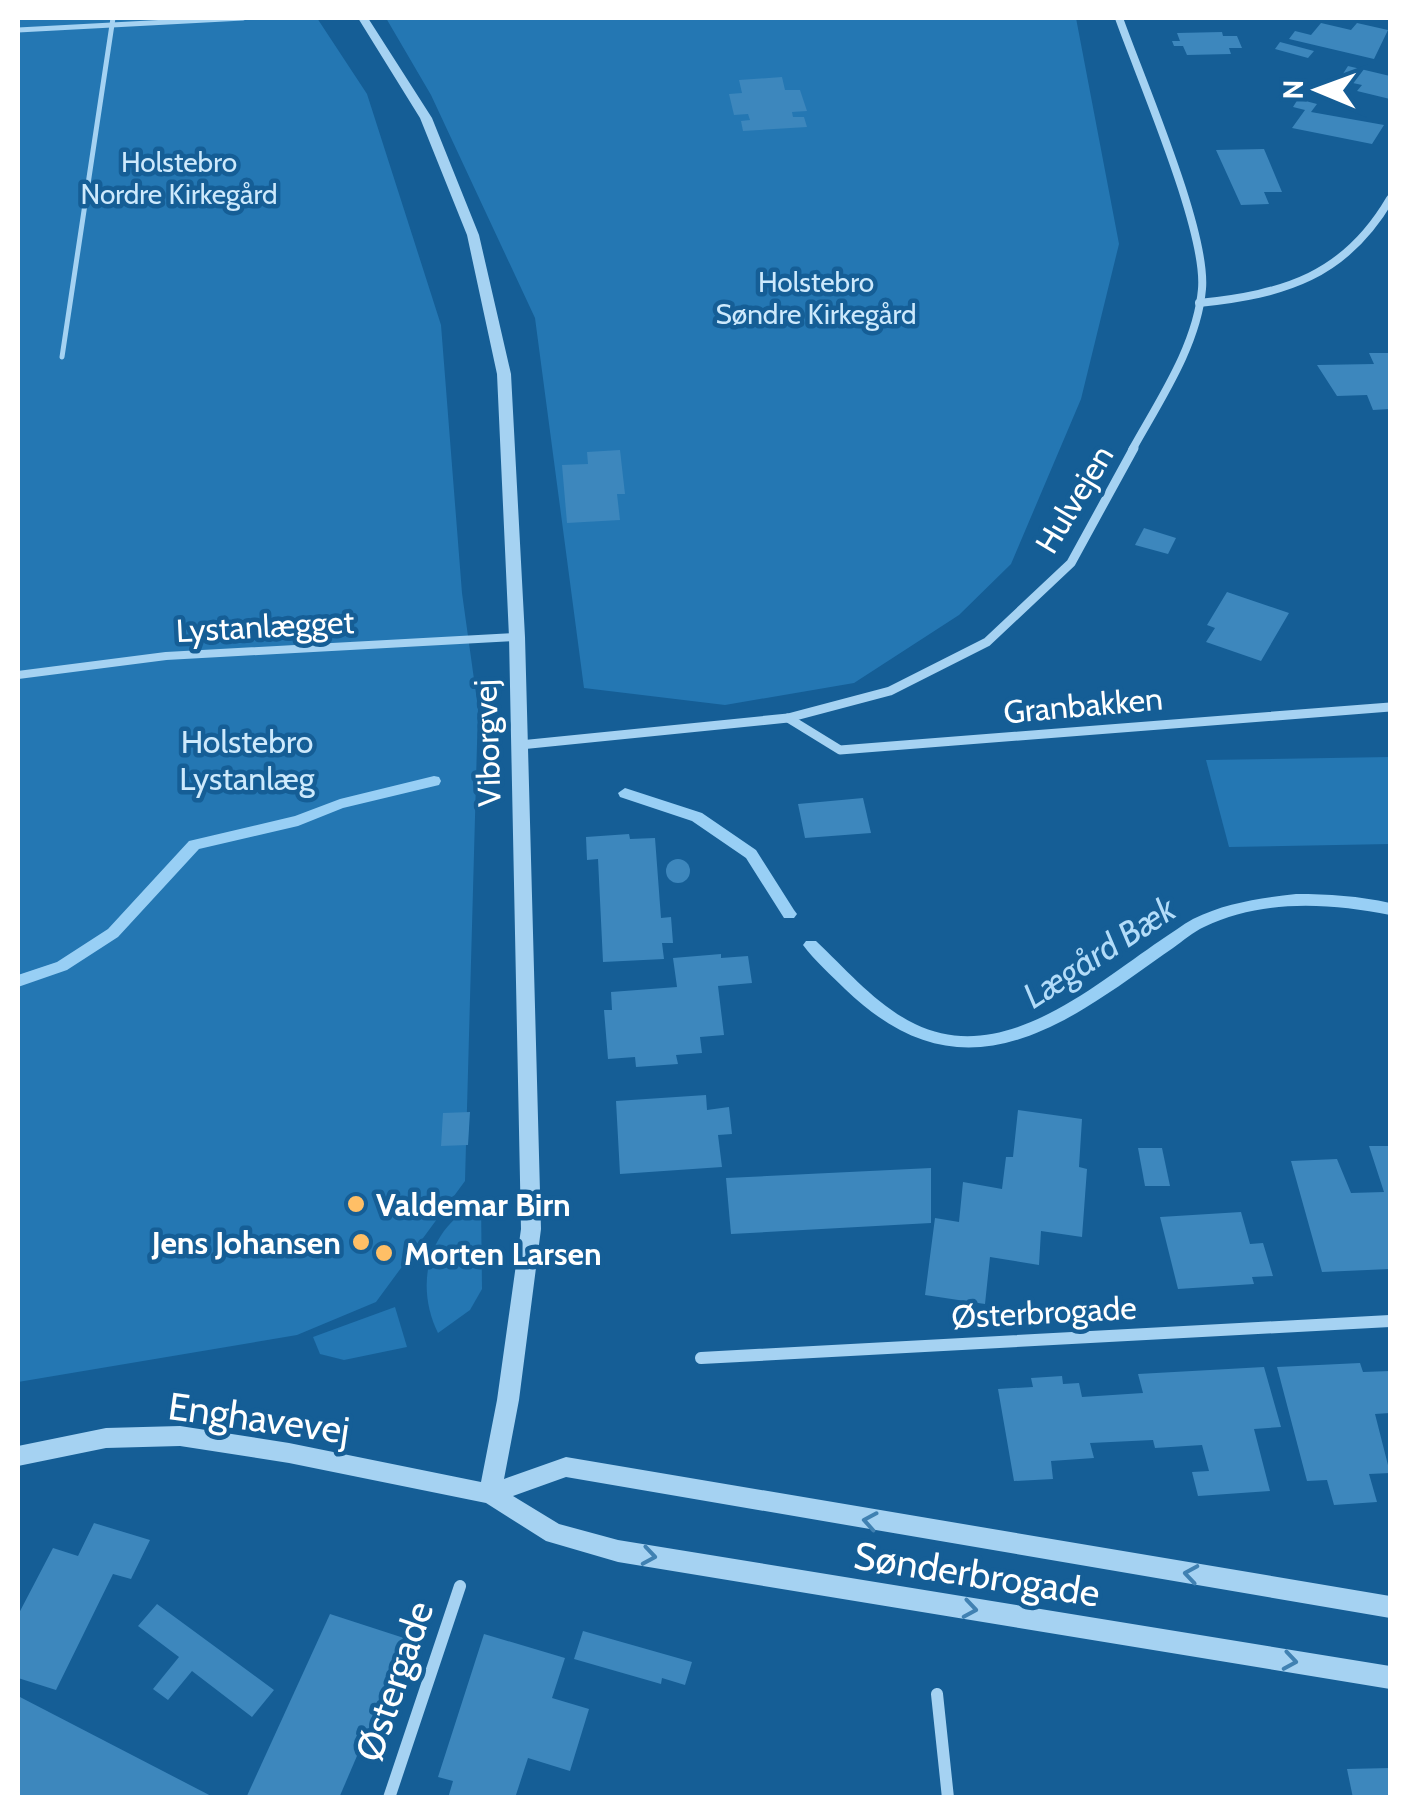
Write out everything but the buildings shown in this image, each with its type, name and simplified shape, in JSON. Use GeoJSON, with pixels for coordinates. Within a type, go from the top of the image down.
{"type":"FeatureCollection","features":[{"type":"Feature","properties":{"kind":"street","name":"Viborgvej"},"geometry":{"type":"LineString","coordinates":[[363,18],[426,118],[473,234],[504,374],[517,637],[531,1229],[508,1400],[490,1494]]}},
{"type":"Feature","properties":{"kind":"street","name":"Hulvejen"},"geometry":{"type":"LineString","coordinates":[[520,745],[788,718],[890,691],[987,642],[1071,563],[1170,383],[1200,303],[1201,271],[1194,231],[1119,18]]}},
{"type":"Feature","properties":{"kind":"street"},"geometry":{"type":"LineString","coordinates":[[1200,303],[1256,295],[1342,257],[1364,241],[1390,199]]}},
{"type":"Feature","properties":{"kind":"street","name":"Granbakken"},"geometry":{"type":"LineString","coordinates":[[788,718],[840,750],[1390,706]]}},
{"type":"Feature","properties":{"kind":"street","name":"Østerbrogade"},"geometry":{"type":"LineString","coordinates":[[701,1358],[1390,1321]]}},
{"type":"Feature","properties":{"kind":"street","name":"Enghavevej"},"geometry":{"type":"LineString","coordinates":[[18,1456],[106,1438],[180,1436],[490,1494]]}},
{"type":"Feature","properties":{"kind":"street","name":"Sønderbrogade"},"geometry":{"type":"LineString","coordinates":[[490,1494],[566,1466],[1390,1607]]}},
{"type":"Feature","properties":{"kind":"street","name":"Sønderbrogade"},"geometry":{"type":"LineString","coordinates":[[490,1494],[554,1533],[618,1551],[1390,1678]]}},
{"type":"Feature","properties":{"kind":"street","name":"Østergade"},"geometry":{"type":"LineString","coordinates":[[389,1798],[460,1586]]}},
{"type":"Feature","properties":{"kind":"street"},"geometry":{"type":"LineString","coordinates":[[937,1694],[948,1798]]}},
{"type":"Feature","properties":{"kind":"lane"},"geometry":{"type":"LineString","coordinates":[[18,30],[112,21],[243,18]]}},
{"type":"Feature","properties":{"kind":"lane"},"geometry":{"type":"LineString","coordinates":[[62,356],[112,21]]}},
{"type":"Feature","properties":{"kind":"lane","name":"Lystanlægget"},"geometry":{"type":"LineString","coordinates":[[18,675],[166,656],[517,637]]}},
{"type":"Feature","properties":{"kind":"green space","name":"Holstebro Lystanlæg"},"geometry":{"type":"Polygon","coordinates":[[[18,18],[317,18],[367,94],[441,325],[462,593],[478,708],[465,1181],[376,1302],[297,1335],[18,1382],[18,18]]]}},
{"type":"Feature","properties":{"kind":"green space","name":"Holstebro Søndre Kirkegård"},"geometry":{"type":"Polygon","coordinates":[[[386,18],[1076,18],[1119,244],[1081,399],[1011,564],[959,615],[854,683],[725,705],[584,688],[535,318],[431,95],[386,18]]]}},
{"type":"Feature","properties":{"kind":"green space"},"geometry":{"type":"Polygon","coordinates":[[[1390,757],[1390,844],[1229,847],[1206,760],[1390,757]]]}},
{"type":"Feature","properties":{"kind":"green space"},"geometry":{"type":"Polygon","coordinates":[[[481,1203],[482,1289],[470,1310],[438,1333],[427,1295],[431,1258],[449,1225],[481,1203]]]}},
{"type":"Feature","properties":{"kind":"green space"},"geometry":{"type":"Polygon","coordinates":[[[395,1307],[407,1347],[344,1360],[320,1354],[313,1337],[395,1307]]]}},
{"type":"Feature","properties":{"kind":"waterway","name":"Lægård Bæk"},"geometry":{"type":"LineString","coordinates":[[18,981],[62,966],[113,933],[194,845],[298,821],[340,804],[434,781]]}},
{"type":"Feature","properties":{"kind":"waterway","name":"Lægård Bæk"},"geometry":{"type":"LineString","coordinates":[[625,793],[697,817],[751,854],[789,914]]}},
{"type":"Feature","properties":{"kind":"waterway","name":"Lægård Bæk"},"geometry":{"type":"LineString","coordinates":[[811,945],[863,996],[907,1028],[958,1042],[991,1040],[1052,1019],[1193,926],[1225,913],[1272,902],[1320,899],[1390,909]]}},
{"type":"Feature","properties":{"kind":"place","name":"Valdemar Birn"},"geometry":{"type":"Point","coordinates":[356,1204]}},
{"type":"Feature","properties":{"kind":"place","name":"Jens Johansen"},"geometry":{"type":"Point","coordinates":[361,1242]}},
{"type":"Feature","properties":{"kind":"place","name":"Morten Larsen"},"geometry":{"type":"Point","coordinates":[384,1253]}},
{"type":"Feature","properties":{"kind":"park label","name":"Holstebro Nordre Kirkegård"},"geometry":{"type":"Point","coordinates":[179,178]}}]}
